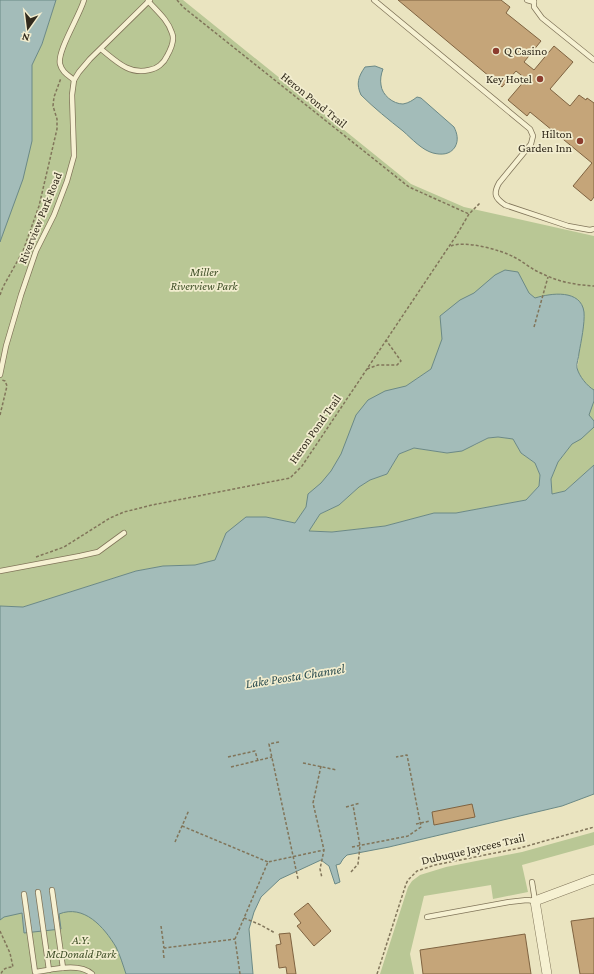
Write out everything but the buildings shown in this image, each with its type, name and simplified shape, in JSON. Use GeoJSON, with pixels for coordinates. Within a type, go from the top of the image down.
{"type":"FeatureCollection","features":[{"type":"Feature","properties":{"kind":"street"},"geometry":{"type":"LineString","coordinates":[[547,974],[535,901],[594,879]]}},
{"type":"Feature","properties":{"kind":"lane"},"geometry":{"type":"LineString","coordinates":[[74,80],[64,72],[60,62],[63,47],[84,0]]}},
{"type":"Feature","properties":{"kind":"lane"},"geometry":{"type":"LineString","coordinates":[[374,0],[530,129],[533,136],[531,144],[498,182],[495,189],[495,195],[498,200],[505,205],[568,226],[590,230],[594,229]]}},
{"type":"Feature","properties":{"kind":"lane"},"geometry":{"type":"LineString","coordinates":[[527,0],[534,1],[534,7],[542,18],[594,60]]}},
{"type":"Feature","properties":{"kind":"lane"},"geometry":{"type":"LineString","coordinates":[[102,49],[127,68],[141,72],[154,69],[165,61],[171,49],[173,34],[168,22],[149,1]]}},
{"type":"Feature","properties":{"kind":"lane","name":"Riverview Park Road"},"geometry":{"type":"LineString","coordinates":[[0,375],[6,346],[21,295],[36,251],[54,215],[74,156],[72,96],[74,80],[86,63],[102,49],[149,1]]}},
{"type":"Feature","properties":{"kind":"lane"},"geometry":{"type":"LineString","coordinates":[[0,571],[98,552],[124,533]]}},
{"type":"Feature","properties":{"kind":"lane"},"geometry":{"type":"LineString","coordinates":[[427,917],[515,901],[535,901],[532,882]]}},
{"type":"Feature","properties":{"kind":"lane"},"geometry":{"type":"LineString","coordinates":[[52,890],[64,968]]}},
{"type":"Feature","properties":{"kind":"lane"},"geometry":{"type":"LineString","coordinates":[[38,892],[49,970]]}},
{"type":"Feature","properties":{"kind":"lane"},"geometry":{"type":"LineString","coordinates":[[24,894],[35,972],[64,968],[82,968],[88,970],[92,974]]}},
{"type":"Feature","properties":{"kind":"path","name":"Heron Pond Trail"},"geometry":{"type":"LineString","coordinates":[[177,0],[183,7],[409,187],[469,214]]}},
{"type":"Feature","properties":{"kind":"path"},"geometry":{"type":"LineString","coordinates":[[0,295],[23,251],[39,206],[57,129],[57,119],[53,106],[54,97],[64,72]]}},
{"type":"Feature","properties":{"kind":"path","name":"Heron Pond Trail"},"geometry":{"type":"LineString","coordinates":[[33,558],[64,546],[110,518],[124,512],[152,505],[290,478],[302,466],[469,214],[480,203]]}},
{"type":"Feature","properties":{"kind":"path"},"geometry":{"type":"LineString","coordinates":[[449,246],[455,244],[494,249],[513,256],[548,277],[559,281],[594,286]]}},
{"type":"Feature","properties":{"kind":"path"},"geometry":{"type":"LineString","coordinates":[[534,327],[548,277]]}},
{"type":"Feature","properties":{"kind":"path"},"geometry":{"type":"LineString","coordinates":[[366,369],[378,365],[397,365],[401,361],[386,340]]}},
{"type":"Feature","properties":{"kind":"path"},"geometry":{"type":"LineString","coordinates":[[0,380],[5,381],[7,386],[0,415]]}},
{"type":"Feature","properties":{"kind":"path"},"geometry":{"type":"LineString","coordinates":[[279,742],[269,744],[298,879]]}},
{"type":"Feature","properties":{"kind":"path"},"geometry":{"type":"LineString","coordinates":[[228,757],[255,751],[258,761]]}},
{"type":"Feature","properties":{"kind":"path"},"geometry":{"type":"LineString","coordinates":[[352,847],[408,836],[421,827],[408,755],[396,757]]}},
{"type":"Feature","properties":{"kind":"path"},"geometry":{"type":"LineString","coordinates":[[231,767],[272,757]]}},
{"type":"Feature","properties":{"kind":"path"},"geometry":{"type":"LineString","coordinates":[[303,762],[337,770]]}},
{"type":"Feature","properties":{"kind":"path"},"geometry":{"type":"LineString","coordinates":[[321,766],[313,803],[324,850],[320,869],[322,878]]}},
{"type":"Feature","properties":{"kind":"path"},"geometry":{"type":"LineString","coordinates":[[346,807],[360,803]]}},
{"type":"Feature","properties":{"kind":"path"},"geometry":{"type":"LineString","coordinates":[[351,872],[358,864],[360,846],[353,805]]}},
{"type":"Feature","properties":{"kind":"path"},"geometry":{"type":"LineString","coordinates":[[175,842],[189,810]]}},
{"type":"Feature","properties":{"kind":"path"},"geometry":{"type":"LineString","coordinates":[[416,824],[430,820]]}},
{"type":"Feature","properties":{"kind":"path"},"geometry":{"type":"LineString","coordinates":[[182,826],[268,862],[324,850]]}},
{"type":"Feature","properties":{"kind":"path","name":"Dubuque Jaycees Trail"},"geometry":{"type":"LineString","coordinates":[[377,974],[406,884],[408,880],[417,872],[435,865],[542,843],[594,827]]}},
{"type":"Feature","properties":{"kind":"path"},"geometry":{"type":"LineString","coordinates":[[240,974],[235,939],[268,862]]}},
{"type":"Feature","properties":{"kind":"path"},"geometry":{"type":"LineString","coordinates":[[244,918],[275,933]]}},
{"type":"Feature","properties":{"kind":"path"},"geometry":{"type":"LineString","coordinates":[[161,926],[164,958]]}},
{"type":"Feature","properties":{"kind":"path"},"geometry":{"type":"LineString","coordinates":[[0,931],[10,953],[13,967],[6,968],[1,974]]}},
{"type":"Feature","properties":{"kind":"path"},"geometry":{"type":"LineString","coordinates":[[164,948],[235,939]]}},
{"type":"Feature","properties":{"kind":"green space","name":"Miller Riverview Park"},"geometry":{"type":"Polygon","coordinates":[[[56,0],[183,0],[411,184],[464,207],[594,236],[594,465],[565,491],[552,494],[551,479],[558,462],[569,448],[579,355],[434,361],[431,369],[406,386],[342,458],[295,523],[266,517],[226,533],[215,560],[195,565],[163,566],[136,571],[23,607],[0,606],[0,242],[31,101],[32,65],[42,44],[56,0]]]}},
{"type":"Feature","properties":{"kind":"green space"},"geometry":{"type":"Polygon","coordinates":[[[498,437],[513,439],[521,453],[535,463],[540,475],[539,486],[526,500],[456,513],[434,513],[385,526],[332,532],[308,531],[320,514],[339,505],[359,487],[370,480],[387,474],[399,454],[414,448],[447,453],[475,445],[488,438],[498,437]]]}},
{"type":"Feature","properties":{"kind":"green space"},"geometry":{"type":"Polygon","coordinates":[[[594,832],[594,845],[522,865],[528,892],[493,899],[491,885],[424,896],[410,954],[414,974],[380,974],[408,887],[412,881],[420,875],[446,867],[522,852],[594,832]]]}},
{"type":"Feature","properties":{"kind":"green space","name":"A.Y. McDonald Park"},"geometry":{"type":"Polygon","coordinates":[[[83,898],[136,974],[0,974],[0,900],[22,913],[24,933],[59,914],[83,898]]]}},
{"type":"Feature","properties":{"kind":"water"},"geometry":{"type":"Polygon","coordinates":[[[0,0],[56,0],[42,44],[32,65],[32,141],[23,179],[0,242],[0,0]]]}},
{"type":"Feature","properties":{"kind":"water"},"geometry":{"type":"Polygon","coordinates":[[[375,66],[383,69],[381,77],[382,89],[392,101],[403,104],[417,97],[421,98],[454,127],[457,134],[457,139],[455,147],[451,152],[439,154],[429,152],[417,144],[361,95],[358,81],[361,74],[365,67],[375,66]]]}},
{"type":"Feature","properties":{"kind":"water","name":"Lake Peosta Channel"},"geometry":{"type":"Polygon","coordinates":[[[505,270],[518,272],[529,293],[535,298],[557,294],[571,296],[577,299],[582,305],[584,312],[577,366],[578,371],[584,380],[594,390],[594,401],[589,415],[594,421],[594,427],[581,439],[572,444],[558,462],[551,479],[552,494],[565,491],[594,465],[594,794],[562,806],[389,847],[347,855],[340,864],[336,865],[340,882],[335,884],[329,866],[321,860],[280,879],[261,897],[254,912],[249,929],[253,974],[126,974],[116,947],[111,939],[99,925],[85,915],[77,912],[59,914],[61,929],[24,933],[22,913],[4,917],[0,920],[0,606],[23,607],[136,571],[163,566],[195,565],[215,560],[226,533],[246,517],[266,517],[295,523],[306,507],[308,494],[321,483],[331,471],[341,454],[356,415],[368,400],[385,391],[406,386],[431,369],[442,339],[440,316],[460,300],[474,293],[495,275],[505,270]],[[498,437],[488,438],[462,451],[447,453],[414,448],[399,454],[387,474],[370,480],[359,487],[339,505],[320,514],[309,531],[332,532],[385,526],[434,513],[456,513],[526,500],[539,486],[540,475],[535,463],[521,453],[513,439],[498,437]]]}},
{"type":"Feature","properties":{"kind":"place","name":"Q Casino"},"geometry":{"type":"Point","coordinates":[496,51]}},
{"type":"Feature","properties":{"kind":"place","name":"Key Hotel"},"geometry":{"type":"Point","coordinates":[540,79]}},
{"type":"Feature","properties":{"kind":"place","name":"Hilton Garden Inn"},"geometry":{"type":"Point","coordinates":[580,141]}}]}
